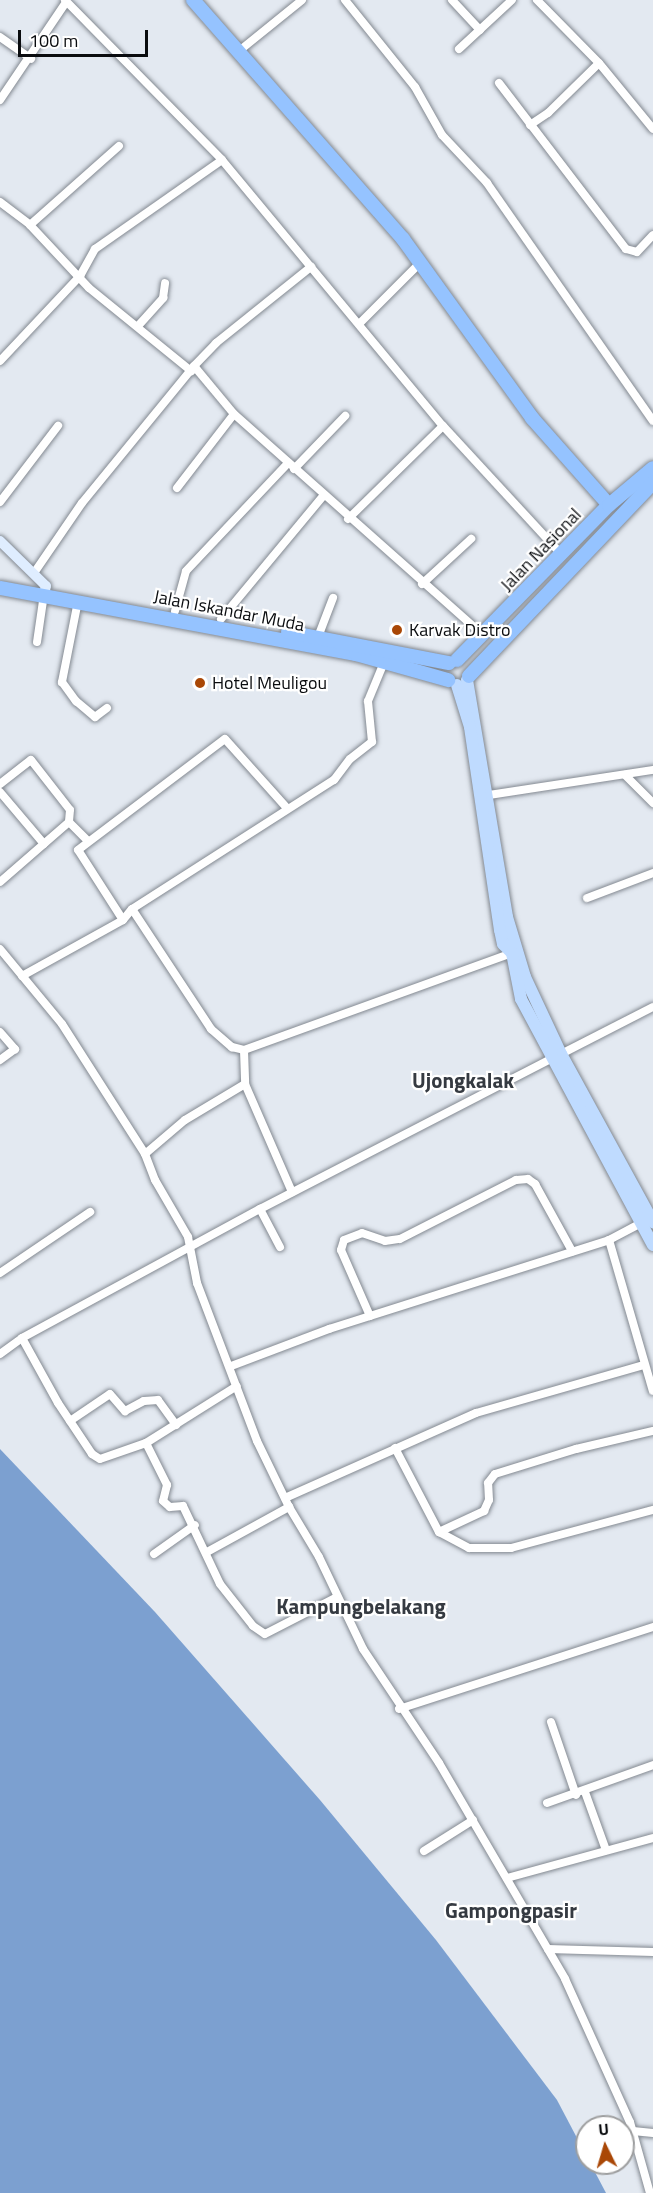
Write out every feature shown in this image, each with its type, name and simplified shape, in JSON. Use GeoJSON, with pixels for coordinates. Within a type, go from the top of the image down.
{"type":"FeatureCollection","features":[{"type":"Feature","properties":{"kind":"highway"},"geometry":{"type":"LineString","coordinates":[[193,0],[421,262],[532,418],[609,505]]}},
{"type":"Feature","properties":{"kind":"highway","name":"Jalan Nasional"},"geometry":{"type":"LineString","coordinates":[[453,661],[483,635],[562,556],[609,505],[653,468]]}},
{"type":"Feature","properties":{"kind":"highway","name":"Jalan Nasional"},"geometry":{"type":"LineString","coordinates":[[460,680],[653,483]]}},
{"type":"Feature","properties":{"kind":"highway","name":"Jalan Iskandar Muda"},"geometry":{"type":"LineString","coordinates":[[0,579],[78,600],[385,660],[460,680]]}},
{"type":"Feature","properties":{"kind":"highway","name":"Jalan Iskandar Muda"},"geometry":{"type":"LineString","coordinates":[[0,588],[45,590],[453,661]]}},
{"type":"Feature","properties":{"kind":"highway"},"geometry":{"type":"LineString","coordinates":[[453,661],[469,666],[460,680],[445,672],[453,661]]}},
{"type":"Feature","properties":{"kind":"main road"},"geometry":{"type":"LineString","coordinates":[[460,680],[489,795],[512,938],[556,1057]]}},
{"type":"Feature","properties":{"kind":"main road"},"geometry":{"type":"LineString","coordinates":[[460,680],[470,727],[500,930],[503,944],[512,953],[521,999],[650,1220],[653,1245]]}},
{"type":"Feature","properties":{"kind":"street"},"geometry":{"type":"LineString","coordinates":[[239,51],[302,0]]}},
{"type":"Feature","properties":{"kind":"street"},"geometry":{"type":"LineString","coordinates":[[345,0],[415,87],[442,135],[487,183],[512,217],[653,421]]}},
{"type":"Feature","properties":{"kind":"street"},"geometry":{"type":"LineString","coordinates":[[452,0],[480,30]]}},
{"type":"Feature","properties":{"kind":"street"},"geometry":{"type":"LineString","coordinates":[[459,49],[512,0]]}},
{"type":"Feature","properties":{"kind":"street"},"geometry":{"type":"LineString","coordinates":[[537,0],[599,63],[653,129]]}},
{"type":"Feature","properties":{"kind":"street"},"geometry":{"type":"LineString","coordinates":[[0,100],[31,59],[66,1],[222,160],[444,426],[562,556]]}},
{"type":"Feature","properties":{"kind":"street"},"geometry":{"type":"LineString","coordinates":[[0,37],[31,59]]}},
{"type":"Feature","properties":{"kind":"street"},"geometry":{"type":"LineString","coordinates":[[530,125],[548,113],[599,63]]}},
{"type":"Feature","properties":{"kind":"street"},"geometry":{"type":"LineString","coordinates":[[499,83],[626,249],[636,253],[653,235]]}},
{"type":"Feature","properties":{"kind":"street"},"geometry":{"type":"LineString","coordinates":[[30,225],[119,146]]}},
{"type":"Feature","properties":{"kind":"street"},"geometry":{"type":"LineString","coordinates":[[0,361],[80,276],[101,244],[222,160]]}},
{"type":"Feature","properties":{"kind":"street"},"geometry":{"type":"LineString","coordinates":[[0,202],[30,225],[89,288],[192,369],[234,414],[348,519],[483,635]]}},
{"type":"Feature","properties":{"kind":"street"},"geometry":{"type":"LineString","coordinates":[[360,323],[421,262]]}},
{"type":"Feature","properties":{"kind":"street"},"geometry":{"type":"LineString","coordinates":[[34,573],[82,503],[192,369],[216,343],[311,267]]}},
{"type":"Feature","properties":{"kind":"street"},"geometry":{"type":"LineString","coordinates":[[138,326],[163,298],[165,283]]}},
{"type":"Feature","properties":{"kind":"street"},"geometry":{"type":"LineString","coordinates":[[177,488],[234,414]]}},
{"type":"Feature","properties":{"kind":"street"},"geometry":{"type":"LineString","coordinates":[[175,611],[186,571],[291,466],[345,416]]}},
{"type":"Feature","properties":{"kind":"street"},"geometry":{"type":"LineString","coordinates":[[0,502],[58,426]]}},
{"type":"Feature","properties":{"kind":"street"},"geometry":{"type":"LineString","coordinates":[[348,519],[444,426]]}},
{"type":"Feature","properties":{"kind":"street"},"geometry":{"type":"LineString","coordinates":[[221,619],[323,496]]}},
{"type":"Feature","properties":{"kind":"street"},"geometry":{"type":"LineString","coordinates":[[422,584],[471,539]]}},
{"type":"Feature","properties":{"kind":"street"},"geometry":{"type":"LineString","coordinates":[[0,541],[34,573],[45,590],[37,642]]}},
{"type":"Feature","properties":{"kind":"street"},"geometry":{"type":"LineString","coordinates":[[318,637],[333,598]]}},
{"type":"Feature","properties":{"kind":"street"},"geometry":{"type":"LineString","coordinates":[[78,600],[62,682],[76,701],[95,717],[107,708]]}},
{"type":"Feature","properties":{"kind":"street"},"geometry":{"type":"LineString","coordinates":[[22,976],[123,920],[132,909],[286,807],[334,780],[350,759],[372,742],[368,701],[385,660]]}},
{"type":"Feature","properties":{"kind":"street"},"geometry":{"type":"LineString","coordinates":[[123,920],[78,854],[80,845],[225,739],[286,807]]}},
{"type":"Feature","properties":{"kind":"street"},"geometry":{"type":"LineString","coordinates":[[0,784],[31,760],[70,810],[69,822],[0,882]]}},
{"type":"Feature","properties":{"kind":"street"},"geometry":{"type":"LineString","coordinates":[[489,795],[653,770]]}},
{"type":"Feature","properties":{"kind":"street"},"geometry":{"type":"LineString","coordinates":[[625,775],[653,803]]}},
{"type":"Feature","properties":{"kind":"street"},"geometry":{"type":"LineString","coordinates":[[0,792],[44,844]]}},
{"type":"Feature","properties":{"kind":"street"},"geometry":{"type":"LineString","coordinates":[[69,822],[88,841]]}},
{"type":"Feature","properties":{"kind":"street"},"geometry":{"type":"LineString","coordinates":[[587,898],[653,873]]}},
{"type":"Feature","properties":{"kind":"street"},"geometry":{"type":"LineString","coordinates":[[132,909],[211,1029],[232,1047],[244,1050],[512,953]]}},
{"type":"Feature","properties":{"kind":"street"},"geometry":{"type":"LineString","coordinates":[[0,950],[63,1024],[145,1154],[155,1180],[186,1233],[197,1283],[237,1386],[289,1507],[399,1709],[439,1763],[548,1949],[626,2115]]}},
{"type":"Feature","properties":{"kind":"street"},"geometry":{"type":"LineString","coordinates":[[0,1354],[22,1338],[260,1209],[653,1007]]}},
{"type":"Feature","properties":{"kind":"street"},"geometry":{"type":"LineString","coordinates":[[0,1032],[15,1049],[0,1060]]}},
{"type":"Feature","properties":{"kind":"street"},"geometry":{"type":"LineString","coordinates":[[244,1050],[245,1084],[292,1192]]}},
{"type":"Feature","properties":{"kind":"street"},"geometry":{"type":"LineString","coordinates":[[145,1154],[185,1120],[245,1084]]}},
{"type":"Feature","properties":{"kind":"street"},"geometry":{"type":"LineString","coordinates":[[370,1316],[343,1254],[344,1240],[362,1233],[385,1240],[400,1239],[516,1179],[528,1179],[536,1184],[572,1251]]}},
{"type":"Feature","properties":{"kind":"street"},"geometry":{"type":"LineString","coordinates":[[260,1209],[280,1247]]}},
{"type":"Feature","properties":{"kind":"street"},"geometry":{"type":"LineString","coordinates":[[0,1273],[90,1212]]}},
{"type":"Feature","properties":{"kind":"street"},"geometry":{"type":"LineString","coordinates":[[231,1366],[370,1316],[609,1240],[650,1220]]}},
{"type":"Feature","properties":{"kind":"street"},"geometry":{"type":"LineString","coordinates":[[609,1240],[643,1365],[653,1391]]}},
{"type":"Feature","properties":{"kind":"street"},"geometry":{"type":"LineString","coordinates":[[22,1338],[70,1421],[92,1454],[100,1459],[146,1443],[237,1386]]}},
{"type":"Feature","properties":{"kind":"street"},"geometry":{"type":"LineString","coordinates":[[285,1498],[476,1413],[643,1365]]}},
{"type":"Feature","properties":{"kind":"street"},"geometry":{"type":"LineString","coordinates":[[70,1421],[110,1394],[125,1411],[144,1401],[158,1400],[177,1425]]}},
{"type":"Feature","properties":{"kind":"street"},"geometry":{"type":"LineString","coordinates":[[439,1532],[484,1510],[489,1500],[489,1480],[495,1474],[576,1449],[653,1431]]}},
{"type":"Feature","properties":{"kind":"street"},"geometry":{"type":"LineString","coordinates":[[146,1443],[167,1485],[163,1501],[170,1508],[183,1506],[195,1525],[220,1584],[253,1626],[265,1634],[337,1597]]}},
{"type":"Feature","properties":{"kind":"street"},"geometry":{"type":"LineString","coordinates":[[394,1448],[439,1532],[457,1544],[498,1550],[653,1510]]}},
{"type":"Feature","properties":{"kind":"street"},"geometry":{"type":"LineString","coordinates":[[207,1552],[289,1507]]}},
{"type":"Feature","properties":{"kind":"street"},"geometry":{"type":"LineString","coordinates":[[154,1554],[195,1525]]}},
{"type":"Feature","properties":{"kind":"street"},"geometry":{"type":"LineString","coordinates":[[399,1709],[653,1627]]}},
{"type":"Feature","properties":{"kind":"street"},"geometry":{"type":"LineString","coordinates":[[551,1722],[576,1795]]}},
{"type":"Feature","properties":{"kind":"street"},"geometry":{"type":"LineString","coordinates":[[547,1803],[585,1792],[653,1765]]}},
{"type":"Feature","properties":{"kind":"street"},"geometry":{"type":"LineString","coordinates":[[585,1792],[606,1850]]}},
{"type":"Feature","properties":{"kind":"street"},"geometry":{"type":"LineString","coordinates":[[424,1851],[473,1821]]}},
{"type":"Feature","properties":{"kind":"street"},"geometry":{"type":"LineString","coordinates":[[507,1878],[653,1838]]}},
{"type":"Feature","properties":{"kind":"street"},"geometry":{"type":"LineString","coordinates":[[548,1949],[653,1952]]}},
{"type":"Feature","properties":{"kind":"street"},"geometry":{"type":"LineString","coordinates":[[635,2131],[653,2133]]}},
{"type":"Feature","properties":{"kind":"street"},"geometry":{"type":"LineString","coordinates":[[635,2138],[650,2193]]}},
{"type":"Feature","properties":{"kind":"water"},"geometry":{"type":"Polygon","coordinates":[[[0,1449],[155,1612],[320,1800],[436,1940],[557,2100],[575,2134],[575,2175],[597,2175],[606,2193],[0,2193],[0,1449]]]}},
{"type":"Feature","properties":{"kind":"place","name":"Karvak Distro"},"geometry":{"type":"Point","coordinates":[397,630]}},
{"type":"Feature","properties":{"kind":"place","name":"Hotel Meuligou"},"geometry":{"type":"Point","coordinates":[200,683]}},
{"type":"Feature","properties":{"kind":"district","name":"Ujongkalak"},"geometry":{"type":"Point","coordinates":[463,1080]}},
{"type":"Feature","properties":{"kind":"district","name":"Kampungbelakang"},"geometry":{"type":"Point","coordinates":[361,1606]}},
{"type":"Feature","properties":{"kind":"district","name":"Gampongpasir"},"geometry":{"type":"Point","coordinates":[511,1910]}}]}
